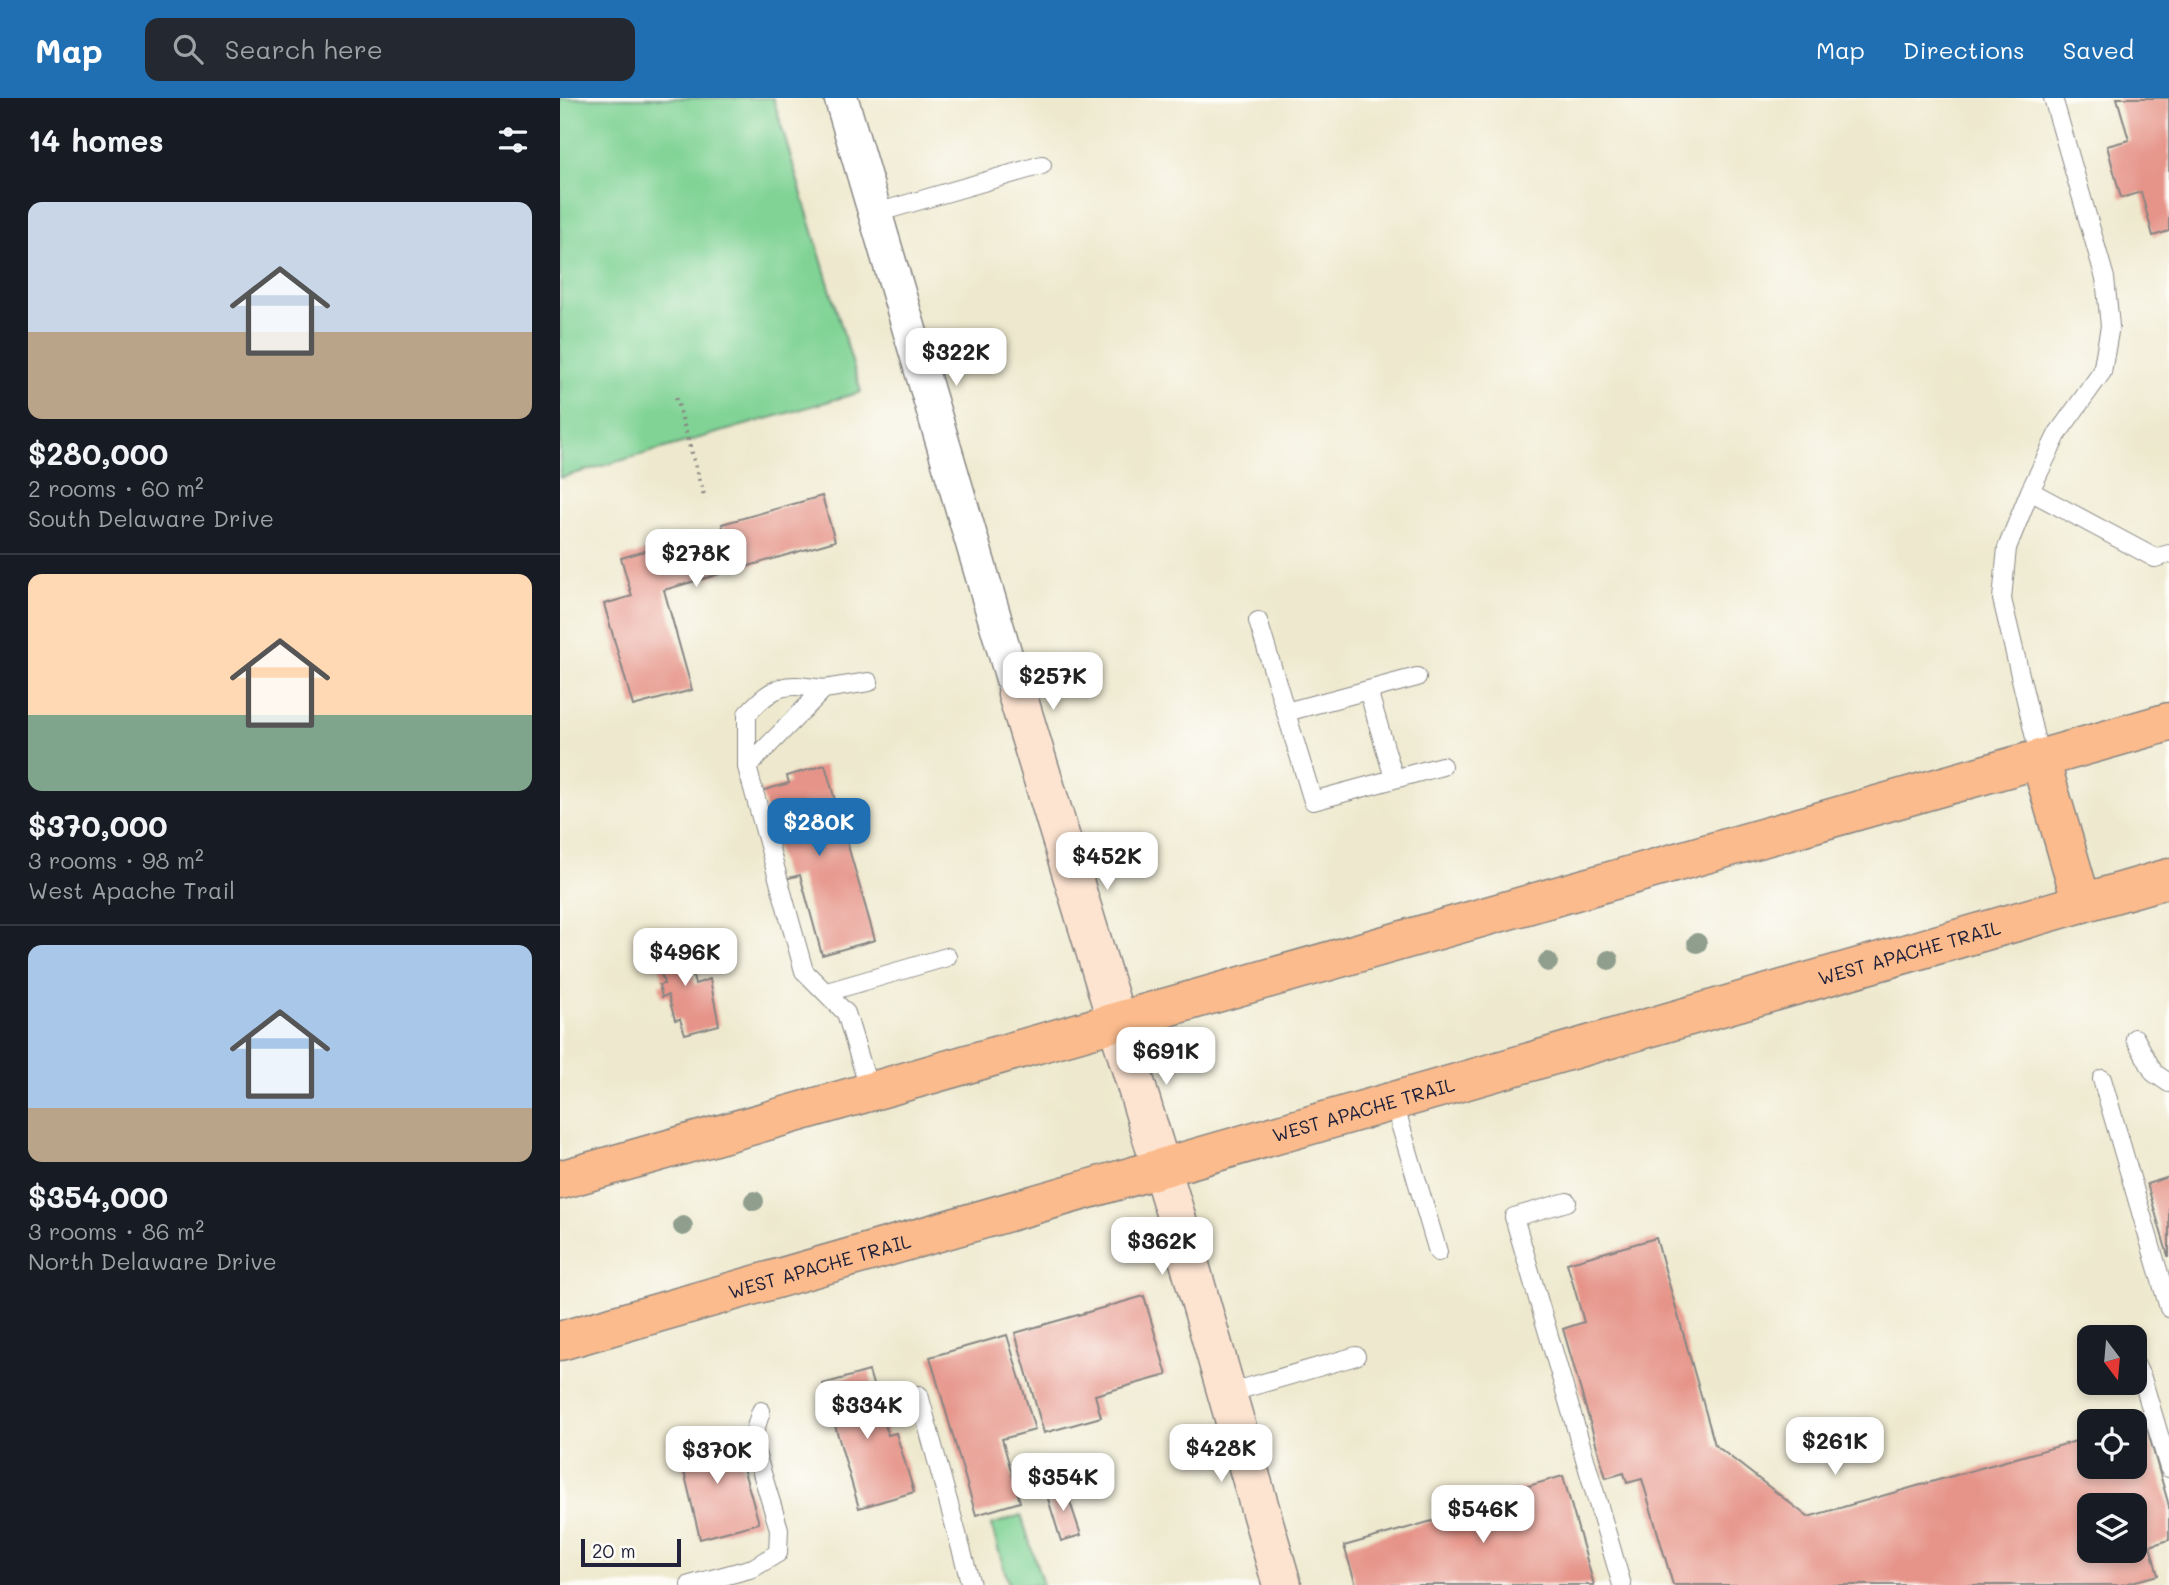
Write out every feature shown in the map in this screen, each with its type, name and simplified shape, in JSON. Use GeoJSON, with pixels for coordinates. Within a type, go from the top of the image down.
{"type":"FeatureCollection","features":[{"type":"Feature","properties":{"kind":"main road"},"geometry":{"type":"LineString","coordinates":[[560,1180],[1115,1023],[1675,860],[2169,722]]}},
{"type":"Feature","properties":{"kind":"main road"},"geometry":{"type":"LineString","coordinates":[[2040,759],[2082,903]]}},
{"type":"Feature","properties":{"kind":"main road","name":"WEST APACHE TRAIL"},"geometry":{"type":"LineString","coordinates":[[560,1341],[2169,878]]}},
{"type":"Feature","properties":{"kind":"street"},"geometry":{"type":"LineString","coordinates":[[841,98],[1115,1023],[1161,1169],[1282,1585]]}},
{"type":"Feature","properties":{"kind":"lane"},"geometry":{"type":"LineString","coordinates":[[2040,759],[2002,599],[2007,548],[2058,433],[2102,372],[2110,326],[2105,278],[2053,98]]}},
{"type":"Feature","properties":{"kind":"lane"},"geometry":{"type":"LineString","coordinates":[[876,213],[1041,165]]}},
{"type":"Feature","properties":{"kind":"lane"},"geometry":{"type":"LineString","coordinates":[[2030,491],[2155,558],[2169,554]]}},
{"type":"Feature","properties":{"kind":"lane"},"geometry":{"type":"LineString","coordinates":[[1258,621],[1312,801],[1442,766]]}},
{"type":"Feature","properties":{"kind":"lane"},"geometry":{"type":"LineString","coordinates":[[1286,712],[1417,677]]}},
{"type":"Feature","properties":{"kind":"lane"},"geometry":{"type":"LineString","coordinates":[[869,682],[824,689],[796,685],[769,691],[747,715],[747,767],[804,971],[846,1013],[870,1092]]}},
{"type":"Feature","properties":{"kind":"lane"},"geometry":{"type":"LineString","coordinates":[[747,767],[824,689]]}},
{"type":"Feature","properties":{"kind":"lane"},"geometry":{"type":"LineString","coordinates":[[1368,690],[1394,778]]}},
{"type":"Feature","properties":{"kind":"lane"},"geometry":{"type":"LineString","coordinates":[[827,992],[947,957]]}},
{"type":"Feature","properties":{"kind":"lane"},"geometry":{"type":"LineString","coordinates":[[2135,1038],[2154,1073],[2169,1083]]}},
{"type":"Feature","properties":{"kind":"lane"},"geometry":{"type":"LineString","coordinates":[[2102,1079],[2169,1308]]}},
{"type":"Feature","properties":{"kind":"lane"},"geometry":{"type":"LineString","coordinates":[[1394,1100],[1438,1252]]}},
{"type":"Feature","properties":{"kind":"lane"},"geometry":{"type":"LineString","coordinates":[[1567,1202],[1514,1216],[1622,1585]]}},
{"type":"Feature","properties":{"kind":"lane"},"geometry":{"type":"LineString","coordinates":[[1225,1394],[1356,1356]]}},
{"type":"Feature","properties":{"kind":"lane"},"geometry":{"type":"LineString","coordinates":[[919,1395],[971,1585]]}},
{"type":"Feature","properties":{"kind":"lane"},"geometry":{"type":"LineString","coordinates":[[2147,1395],[2169,1468]]}},
{"type":"Feature","properties":{"kind":"lane"},"geometry":{"type":"LineString","coordinates":[[690,1585],[753,1568],[778,1553],[779,1529],[752,1440],[761,1411]]}},
{"type":"Feature","properties":{"kind":"path"},"geometry":{"type":"LineString","coordinates":[[676,398],[705,499]]}},
{"type":"Feature","properties":{"kind":"green space"},"geometry":{"type":"Polygon","coordinates":[[[560,98],[773,98],[861,392],[560,478],[560,98]]]}},
{"type":"Feature","properties":{"kind":"green space"},"geometry":{"type":"Polygon","coordinates":[[[1021,1515],[1043,1585],[1009,1585],[991,1525],[1021,1515]]]}},
{"type":"Feature","properties":{"kind":"building"},"geometry":{"type":"Polygon","coordinates":[[[2117,98],[2169,98],[2169,231],[2153,236],[2141,192],[2121,198],[2107,146],[2129,140],[2117,98]]]}},
{"type":"Feature","properties":{"kind":"building"},"geometry":{"type":"Polygon","coordinates":[[[822,496],[835,541],[735,570],[731,555],[719,558],[723,573],[664,590],[692,690],[633,706],[604,604],[632,596],[621,558],[711,532],[715,543],[727,540],[722,524],[822,496]]]}},
{"type":"Feature","properties":{"kind":"building"},"geometry":{"type":"Polygon","coordinates":[[[825,765],[875,940],[822,955],[800,875],[785,879],[761,791],[789,783],[787,776],[825,765]]]}},
{"type":"Feature","properties":{"kind":"building"},"geometry":{"type":"Polygon","coordinates":[[[682,936],[695,984],[710,979],[719,1025],[685,1034],[680,1019],[675,1020],[668,995],[662,997],[659,985],[664,984],[654,944],[682,936]]]}},
{"type":"Feature","properties":{"kind":"building"},"geometry":{"type":"Polygon","coordinates":[[[2169,1177],[2169,1256],[2168,1256],[2147,1184],[2169,1177]]]}},
{"type":"Feature","properties":{"kind":"building"},"geometry":{"type":"Polygon","coordinates":[[[1656,1238],[1715,1445],[1808,1517],[2077,1441],[2077,1479],[2147,1479],[2147,1428],[2169,1506],[2169,1540],[2150,1546],[2158,1575],[2121,1585],[1673,1585],[1642,1479],[1627,1483],[1624,1473],[1606,1478],[1563,1329],[1584,1322],[1567,1263],[1656,1238]]]}},
{"type":"Feature","properties":{"kind":"building"},"geometry":{"type":"Polygon","coordinates":[[[1144,1296],[1167,1375],[1095,1395],[1101,1417],[1044,1433],[1015,1333],[1144,1296]]]}},
{"type":"Feature","properties":{"kind":"building"},"geometry":{"type":"Polygon","coordinates":[[[1007,1335],[1035,1430],[1002,1439],[1020,1502],[976,1515],[930,1357],[1007,1335]]]}},
{"type":"Feature","properties":{"kind":"building"},"geometry":{"type":"Polygon","coordinates":[[[869,1371],[888,1435],[896,1433],[914,1492],[859,1508],[823,1384],[869,1371]]]}},
{"type":"Feature","properties":{"kind":"building"},"geometry":{"type":"Polygon","coordinates":[[[727,1432],[736,1462],[741,1461],[759,1523],[700,1539],[678,1446],[727,1432]]]}},
{"type":"Feature","properties":{"kind":"building"},"geometry":{"type":"Polygon","coordinates":[[[1563,1476],[1594,1585],[1356,1585],[1344,1546],[1478,1508],[1476,1501],[1563,1476]]]}},
{"type":"Feature","properties":{"kind":"building"},"geometry":{"type":"Polygon","coordinates":[[[1064,1484],[1081,1535],[1061,1541],[1045,1489],[1064,1484]]]}}]}
